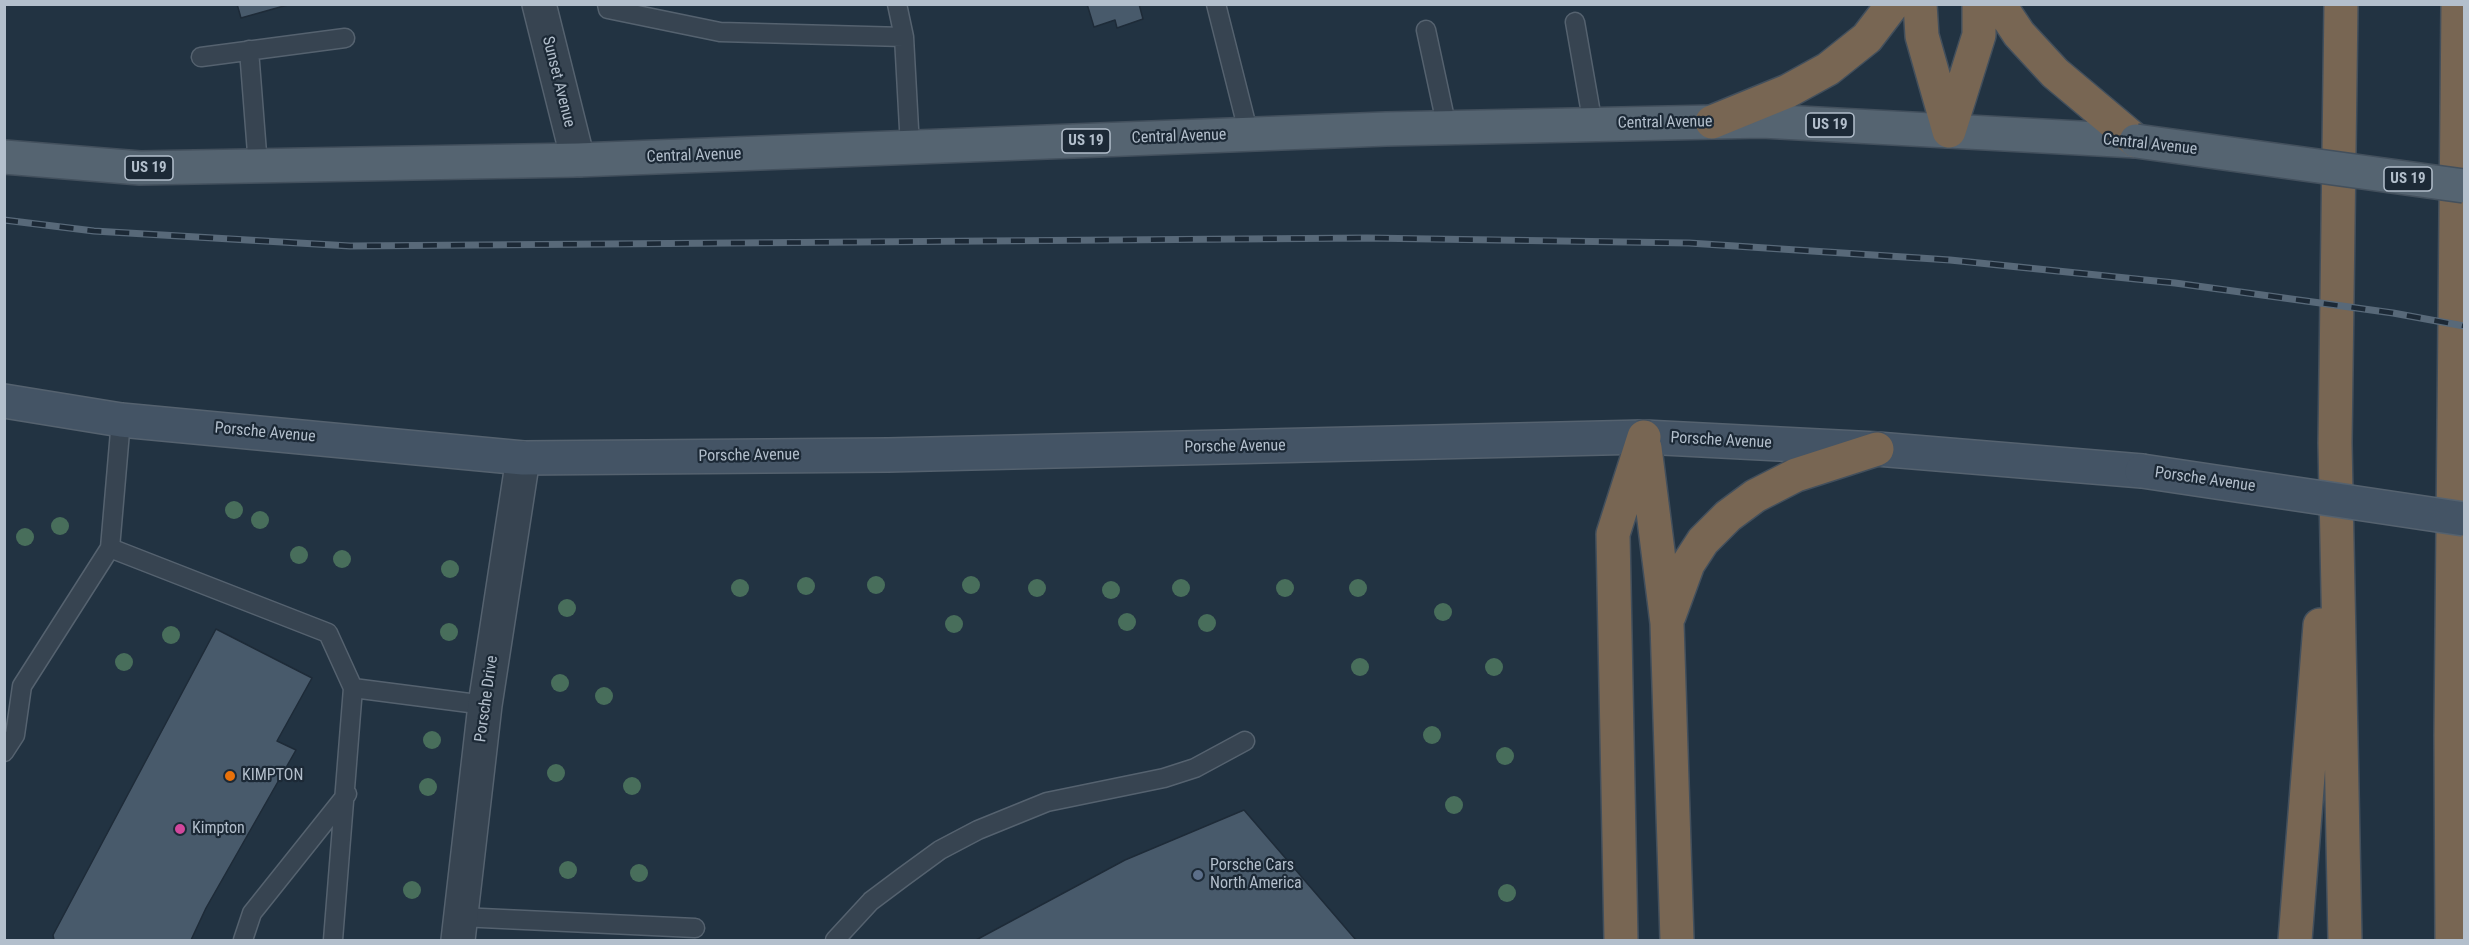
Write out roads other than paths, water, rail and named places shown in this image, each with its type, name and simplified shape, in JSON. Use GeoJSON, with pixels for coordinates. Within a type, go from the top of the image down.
{"type":"FeatureCollection","features":[{"type":"Feature","properties":{"kind":"highway"},"geometry":{"type":"LineString","coordinates":[[1712,122],[1788,91],[1828,69],[1867,38],[1893,4]]}},
{"type":"Feature","properties":{"kind":"highway"},"geometry":{"type":"LineString","coordinates":[[1920,4],[1922,36],[1949,131]]}},
{"type":"Feature","properties":{"kind":"highway"},"geometry":{"type":"LineString","coordinates":[[1949,131],[1979,35],[1979,4]]}},
{"type":"Feature","properties":{"kind":"highway"},"geometry":{"type":"LineString","coordinates":[[1999,4],[2019,34],[2055,73],[2136,141]]}},
{"type":"Feature","properties":{"kind":"highway"},"geometry":{"type":"LineString","coordinates":[[2336,4],[2340,50]]}},
{"type":"Feature","properties":{"kind":"highway"},"geometry":{"type":"LineString","coordinates":[[2341,4],[2335,443],[2345,940]]}},
{"type":"Feature","properties":{"kind":"highway"},"geometry":{"type":"LineString","coordinates":[[2452,940],[2451,735],[2458,4]]}},
{"type":"Feature","properties":{"kind":"highway"},"geometry":{"type":"LineString","coordinates":[[1644,437],[1667,623],[1677,940]]}},
{"type":"Feature","properties":{"kind":"highway"},"geometry":{"type":"LineString","coordinates":[[1622,940],[1613,534],[1644,437]]}},
{"type":"Feature","properties":{"kind":"highway"},"geometry":{"type":"LineString","coordinates":[[2295,940],[2335,443]]}},
{"type":"Feature","properties":{"kind":"highway"},"geometry":{"type":"LineString","coordinates":[[1667,623],[1676,590],[1688,564],[1703,541],[1728,516],[1755,496],[1796,475],[1877,449]]}},
{"type":"Feature","properties":{"kind":"main road","name":"Central Avenue"},"geometry":{"type":"LineString","coordinates":[[4,157],[140,168],[579,160],[1447,128],[1762,121],[2136,141],[2464,186]]}},
{"type":"Feature","properties":{"kind":"street","name":"Sunset Avenue"},"geometry":{"type":"LineString","coordinates":[[538,4],[579,160]]}},
{"type":"Feature","properties":{"kind":"street","name":"Porsche Avenue"},"geometry":{"type":"LineString","coordinates":[[4,401],[121,420],[523,458],[888,455],[1644,437],[1877,449],[2142,471],[2464,519]]}},
{"type":"Feature","properties":{"kind":"street","name":"Porsche Drive"},"geometry":{"type":"LineString","coordinates":[[459,929],[485,705],[523,458]]}},
{"type":"Feature","properties":{"kind":"lane"},"geometry":{"type":"LineString","coordinates":[[607,4],[608,9],[720,32],[904,37]]}},
{"type":"Feature","properties":{"kind":"lane"},"geometry":{"type":"LineString","coordinates":[[897,4],[904,37],[910,147]]}},
{"type":"Feature","properties":{"kind":"lane"},"geometry":{"type":"LineString","coordinates":[[1216,4],[1249,135]]}},
{"type":"Feature","properties":{"kind":"lane"},"geometry":{"type":"LineString","coordinates":[[1575,22],[1593,125]]}},
{"type":"Feature","properties":{"kind":"lane"},"geometry":{"type":"LineString","coordinates":[[1426,30],[1447,128]]}},
{"type":"Feature","properties":{"kind":"lane"},"geometry":{"type":"LineString","coordinates":[[201,57],[345,38]]}},
{"type":"Feature","properties":{"kind":"lane"},"geometry":{"type":"LineString","coordinates":[[249,50],[258,166]]}},
{"type":"Feature","properties":{"kind":"lane"},"geometry":{"type":"LineString","coordinates":[[4,700],[22,686],[110,548],[121,420]]}},
{"type":"Feature","properties":{"kind":"lane"},"geometry":{"type":"LineString","coordinates":[[110,548],[328,633],[354,688],[347,794],[333,940]]}},
{"type":"Feature","properties":{"kind":"lane"},"geometry":{"type":"LineString","coordinates":[[4,752],[15,735],[22,686]]}},
{"type":"Feature","properties":{"kind":"lane"},"geometry":{"type":"LineString","coordinates":[[354,688],[485,705]]}},
{"type":"Feature","properties":{"kind":"lane"},"geometry":{"type":"LineString","coordinates":[[835,940],[871,901],[940,850],[978,830],[1047,802],[1164,778],[1195,768],[1245,741]]}},
{"type":"Feature","properties":{"kind":"lane"},"geometry":{"type":"LineString","coordinates":[[243,940],[252,913],[347,794]]}},
{"type":"Feature","properties":{"kind":"lane"},"geometry":{"type":"LineString","coordinates":[[459,929],[695,928]]}},
{"type":"Feature","properties":{"kind":"railway"},"geometry":{"type":"LineString","coordinates":[[4,220],[94,231],[350,246],[1367,238],[1689,243],[1950,260],[2175,283],[2393,313],[2464,326]]}},
{"type":"Feature","properties":{"kind":"place","name":"KIMPTON"},"geometry":{"type":"Point","coordinates":[230,776]}},
{"type":"Feature","properties":{"kind":"place","name":"Kimpton"},"geometry":{"type":"Point","coordinates":[180,829]}},
{"type":"Feature","properties":{"kind":"place","name":"Porsche Cars North America"},"geometry":{"type":"Point","coordinates":[1198,875]}}]}
